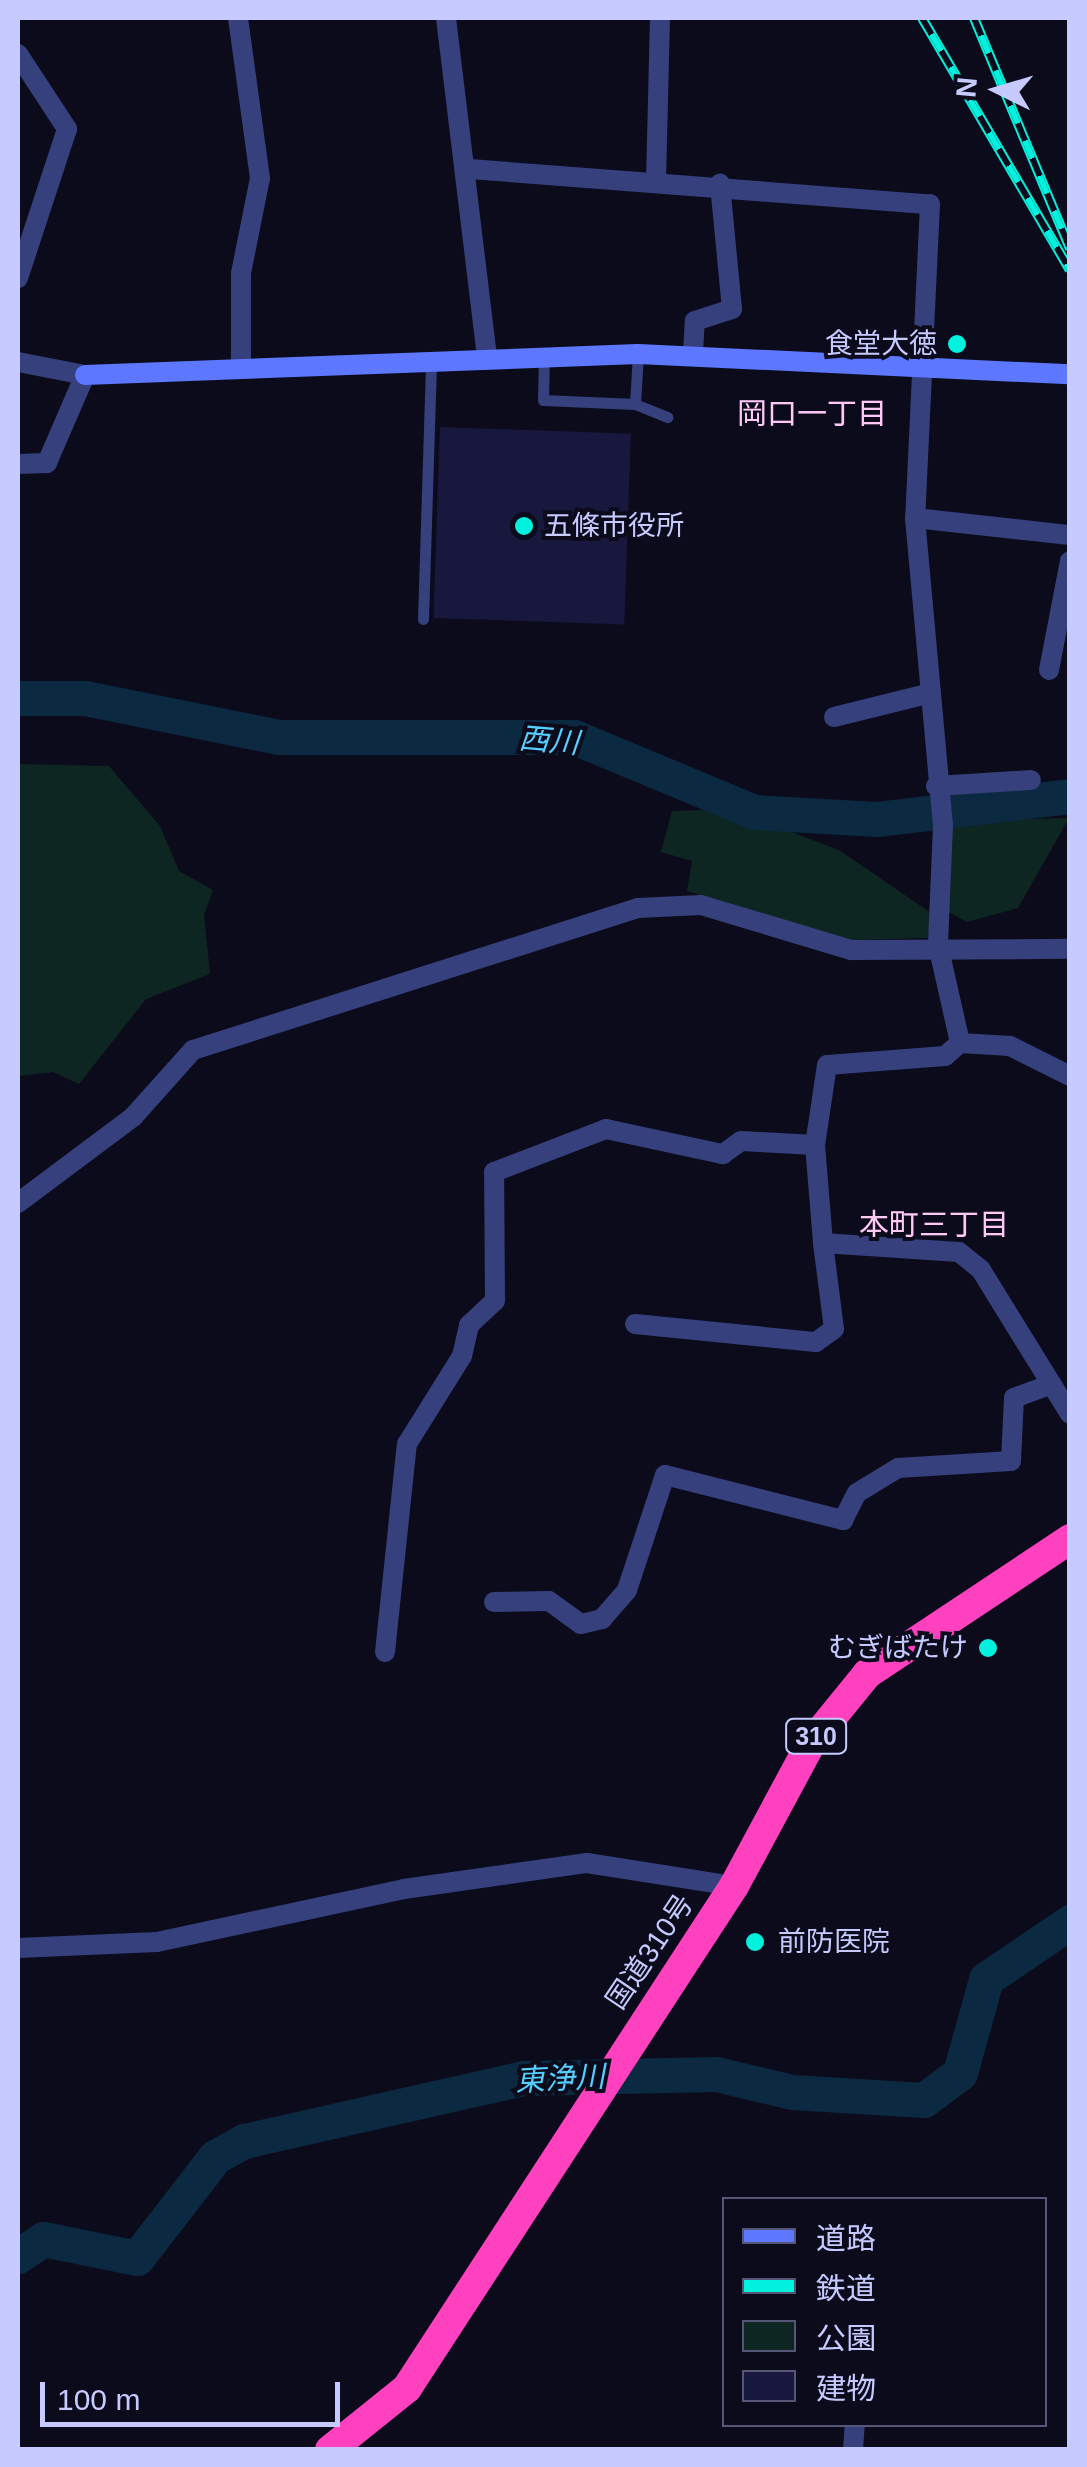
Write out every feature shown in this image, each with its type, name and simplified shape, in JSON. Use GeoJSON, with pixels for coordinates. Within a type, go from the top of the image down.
{"type":"FeatureCollection","features":[{"type":"Feature","properties":{"kind":"highway","name":"国道310号"},"geometry":{"type":"LineString","coordinates":[[330,2450],[407,2388],[591,2099],[734,1886],[811,1743],[866,1674],[1070,1539]]}},
{"type":"Feature","properties":{"kind":"street"},"geometry":{"type":"LineString","coordinates":[[238,18],[260,178],[241,273],[240,365]]}},
{"type":"Feature","properties":{"kind":"street"},"geometry":{"type":"LineString","coordinates":[[446,18],[470,169],[487,355]]}},
{"type":"Feature","properties":{"kind":"street"},"geometry":{"type":"LineString","coordinates":[[656,180],[660,18]]}},
{"type":"Feature","properties":{"kind":"street"},"geometry":{"type":"LineString","coordinates":[[18,54],[67,129],[18,278]]}},
{"type":"Feature","properties":{"kind":"street"},"geometry":{"type":"LineString","coordinates":[[470,169],[720,184],[930,204],[915,518],[932,693],[936,788],[943,825],[938,945],[960,1043]]}},
{"type":"Feature","properties":{"kind":"street"},"geometry":{"type":"LineString","coordinates":[[694,354],[695,321],[732,309],[720,184]]}},
{"type":"Feature","properties":{"kind":"street"},"geometry":{"type":"LineString","coordinates":[[18,362],[85,375],[431,356],[694,354],[1070,374]]}},
{"type":"Feature","properties":{"kind":"street"},"geometry":{"type":"LineString","coordinates":[[18,464],[47,463],[85,375]]}},
{"type":"Feature","properties":{"kind":"street"},"geometry":{"type":"LineString","coordinates":[[915,518],[1070,535]]}},
{"type":"Feature","properties":{"kind":"street"},"geometry":{"type":"LineString","coordinates":[[1049,670],[1070,561]]}},
{"type":"Feature","properties":{"kind":"street"},"geometry":{"type":"LineString","coordinates":[[834,718],[932,693]]}},
{"type":"Feature","properties":{"kind":"street"},"geometry":{"type":"LineString","coordinates":[[936,788],[1032,780]]}},
{"type":"Feature","properties":{"kind":"street"},"geometry":{"type":"LineString","coordinates":[[18,1203],[133,1117],[193,1050],[638,908],[701,906],[852,950],[938,945],[1070,948]]}},
{"type":"Feature","properties":{"kind":"street"},"geometry":{"type":"LineString","coordinates":[[635,1324],[816,1342],[834,1329],[815,1146],[827,1065],[945,1056],[960,1043],[1010,1046],[1070,1076]]}},
{"type":"Feature","properties":{"kind":"street"},"geometry":{"type":"LineString","coordinates":[[385,1652],[407,1444],[462,1356],[469,1325],[494,1301],[494,1172],[606,1129],[723,1154],[741,1141],[815,1146]]}},
{"type":"Feature","properties":{"kind":"street"},"geometry":{"type":"LineString","coordinates":[[823,1242],[959,1252],[981,1270],[1070,1414]]}},
{"type":"Feature","properties":{"kind":"street"},"geometry":{"type":"LineString","coordinates":[[494,1602],[548,1601],[581,1624],[602,1619],[627,1590],[665,1476],[843,1520],[858,1493],[898,1468],[1011,1461],[1014,1398],[1052,1384]]}},
{"type":"Feature","properties":{"kind":"street"},"geometry":{"type":"LineString","coordinates":[[18,1948],[157,1942],[404,1888],[588,1863],[734,1886]]}},
{"type":"Feature","properties":{"kind":"lane"},"geometry":{"type":"LineString","coordinates":[[544,354],[543,400],[635,404],[667,416]]}},
{"type":"Feature","properties":{"kind":"lane"},"geometry":{"type":"LineString","coordinates":[[635,404],[638,354]]}},
{"type":"Feature","properties":{"kind":"lane"},"geometry":{"type":"LineString","coordinates":[[423,618],[431,356]]}},
{"type":"Feature","properties":{"kind":"green space"},"geometry":{"type":"Polygon","coordinates":[[[18,764],[109,766],[160,826],[179,871],[213,890],[204,915],[210,974],[146,999],[79,1084],[53,1072],[18,1076],[18,764]]]}},
{"type":"Feature","properties":{"kind":"green space"},"geometry":{"type":"Polygon","coordinates":[[[701,810],[758,819],[839,850],[931,913],[928,938],[852,940],[687,891],[692,861],[661,852],[672,811],[701,810]]]}},
{"type":"Feature","properties":{"kind":"green space"},"geometry":{"type":"Polygon","coordinates":[[[1069,818],[1018,908],[967,922],[945,910],[949,821],[1069,818]]]}},
{"type":"Feature","properties":{"kind":"building"},"geometry":{"type":"Polygon","coordinates":[[[440,427],[631,434],[624,625],[433,618],[440,427]]]}},
{"type":"Feature","properties":{"kind":"waterway","name":"西川"},"geometry":{"type":"LineString","coordinates":[[18,698],[85,698],[278,737],[574,737],[754,812],[877,819],[1070,796]]}},
{"type":"Feature","properties":{"kind":"waterway","name":"東浄川"},"geometry":{"type":"LineString","coordinates":[[18,2256],[43,2239],[137,2258],[215,2157],[244,2141],[523,2078],[716,2074],[792,2092],[924,2100],[960,2073],[986,1979],[1070,1922]]}},
{"type":"Feature","properties":{"kind":"railway"},"geometry":{"type":"LineString","coordinates":[[922,18],[1070,270]]}},
{"type":"Feature","properties":{"kind":"railway"},"geometry":{"type":"LineString","coordinates":[[974,18],[1070,249]]}},
{"type":"Feature","properties":{"kind":"place","name":"食堂大徳"},"geometry":{"type":"Point","coordinates":[957,344]}},
{"type":"Feature","properties":{"kind":"place","name":"五條市役所"},"geometry":{"type":"Point","coordinates":[524,526]}},
{"type":"Feature","properties":{"kind":"place","name":"むぎばたけ"},"geometry":{"type":"Point","coordinates":[988,1648]}},
{"type":"Feature","properties":{"kind":"place","name":"前防医院"},"geometry":{"type":"Point","coordinates":[755,1942]}},
{"type":"Feature","properties":{"kind":"district","name":"岡口一丁目"},"geometry":{"type":"Point","coordinates":[812,414]}},
{"type":"Feature","properties":{"kind":"district","name":"本町三丁目"},"geometry":{"type":"Point","coordinates":[934,1225]}}]}
